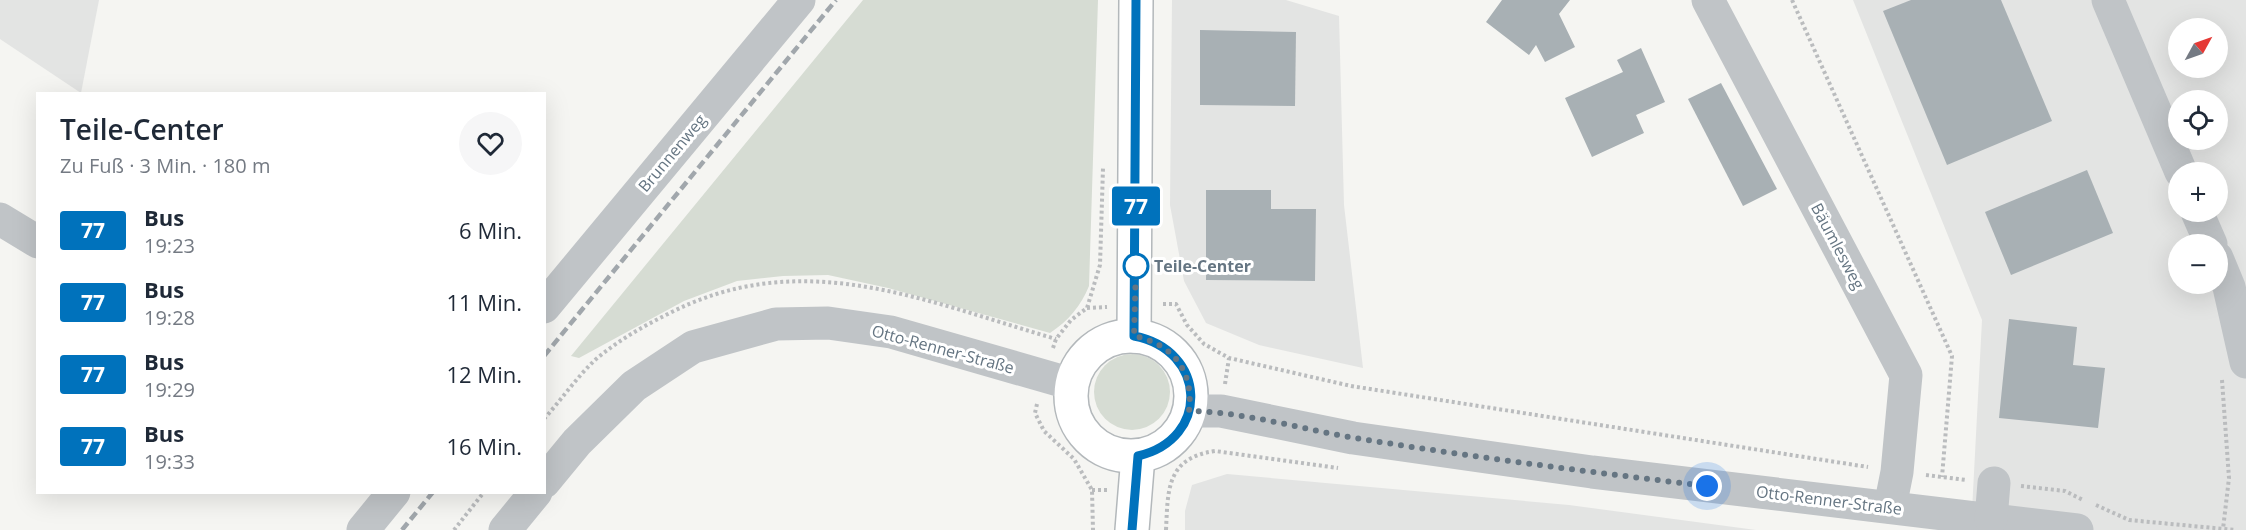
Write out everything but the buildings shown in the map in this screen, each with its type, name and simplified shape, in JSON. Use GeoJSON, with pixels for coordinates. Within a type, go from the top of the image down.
{"type":"FeatureCollection","features":[{"type":"Feature","properties":{"kind":"main road"},"geometry":{"type":"LineString","coordinates":[[1134,336],[1136,0]]}},
{"type":"Feature","properties":{"kind":"main road"},"geometry":{"type":"LineString","coordinates":[[1134,336],[1162,346],[1179,361],[1189,381],[1189,411],[1179,433],[1161,449],[1138,456],[1122,456],[1106,451],[1082,431],[1058,381],[1076,373],[1089,353],[1110,340],[1134,336]]}},
{"type":"Feature","properties":{"kind":"main road"},"geometry":{"type":"LineString","coordinates":[[1132,530],[1138,456]]}},
{"type":"Feature","properties":{"kind":"street","name":"Brunnenweg"},"geometry":{"type":"LineString","coordinates":[[546,305],[800,0]]}},
{"type":"Feature","properties":{"kind":"street","name":"Bäumlesweg"},"geometry":{"type":"LineString","coordinates":[[1708,0],[1906,375],[1897,472],[1890,507]]}},
{"type":"Feature","properties":{"kind":"street"},"geometry":{"type":"LineString","coordinates":[[2108,0],[2177,162]]}},
{"type":"Feature","properties":{"kind":"street"},"geometry":{"type":"LineString","coordinates":[[0,219],[36,241]]}},
{"type":"Feature","properties":{"kind":"street"},"geometry":{"type":"LineString","coordinates":[[2228,285],[2234,369]]}},
{"type":"Feature","properties":{"kind":"street","name":"Otto-Renner-Straße"},"geometry":{"type":"LineString","coordinates":[[546,480],[577,442],[634,386],[693,347],[776,324],[828,323],[891,332],[1058,381]]}},
{"type":"Feature","properties":{"kind":"street","name":"Otto-Renner-Straße"},"geometry":{"type":"LineString","coordinates":[[1189,411],[1221,411],[1353,438],[1592,472],[2077,530]]}},
{"type":"Feature","properties":{"kind":"street"},"geometry":{"type":"LineString","coordinates":[[1991,519],[1994,483]]}},
{"type":"Feature","properties":{"kind":"street"},"geometry":{"type":"LineString","coordinates":[[363,530],[392,494]]}},
{"type":"Feature","properties":{"kind":"street"},"geometry":{"type":"LineString","coordinates":[[505,530],[534,494]]}},
{"type":"Feature","properties":{"kind":"path"},"geometry":{"type":"LineString","coordinates":[[1792,0],[1952,356],[1942,477]]}},
{"type":"Feature","properties":{"kind":"path"},"geometry":{"type":"LineString","coordinates":[[1093,530],[1092,490],[1074,459],[1044,431],[1035,412],[1058,381],[1056,339],[1071,320],[1087,308],[1100,265],[1103,162]]}},
{"type":"Feature","properties":{"kind":"path"},"geometry":{"type":"LineString","coordinates":[[1176,304],[1187,326],[1204,344],[1229,358],[1351,386],[1897,472],[2065,491],[2129,520],[2235,530]]}},
{"type":"Feature","properties":{"kind":"path"},"geometry":{"type":"LineString","coordinates":[[2223,529],[2229,478],[2234,369]]}},
{"type":"Feature","properties":{"kind":"path"},"geometry":{"type":"LineString","coordinates":[[1166,530],[1168,489]]}},
{"type":"Feature","properties":{"kind":"path"},"geometry":{"type":"LineString","coordinates":[[454,530],[482,494]]}},
{"type":"Feature","properties":{"kind":"shaded area"},"geometry":{"type":"Polygon","coordinates":[[[0,0],[99,0],[81,92],[0,39],[0,0]]]}},
{"type":"Feature","properties":{"kind":"shaded area"},"geometry":{"type":"Polygon","coordinates":[[[863,0],[1098,0],[1089,286],[1073,312],[1050,333],[888,288],[828,275],[783,276],[737,281],[684,301],[579,358],[571,356],[863,0]]]}},
{"type":"Feature","properties":{"kind":"shaded area"},"geometry":{"type":"Polygon","coordinates":[[[1172,0],[1286,0],[1339,16],[1344,205],[1363,368],[1259,345],[1206,323],[1184,281],[1170,205],[1172,0]]]}},
{"type":"Feature","properties":{"kind":"shaded area"},"geometry":{"type":"Polygon","coordinates":[[[1853,0],[2246,0],[2246,530],[1971,530],[1982,320],[1853,0]]]}},
{"type":"Feature","properties":{"kind":"shaded area"},"geometry":{"type":"Polygon","coordinates":[[[1132,354],[1147,357],[1159,365],[1167,377],[1170,392],[1167,407],[1159,419],[1147,427],[1132,430],[1117,427],[1105,419],[1097,407],[1094,392],[1097,377],[1105,365],[1117,357],[1132,354]]]}},
{"type":"Feature","properties":{"kind":"shaded area"},"geometry":{"type":"Polygon","coordinates":[[[1227,474],[1569,505],[1756,530],[1185,530],[1185,511],[1192,485],[1227,474]]]}},
{"type":"Feature","properties":{"kind":"railway"},"geometry":{"type":"LineString","coordinates":[[546,354],[836,0]]}},
{"type":"Feature","properties":{"kind":"railway"},"geometry":{"type":"LineString","coordinates":[[402,530],[431,494]]}},
{"type":"Feature","properties":{"kind":"bus line","name":"77"},"geometry":{"type":"LineString","coordinates":[[1132,530],[1138,456],[1161,449],[1179,433],[1189,411],[1191,396],[1189,381],[1174,355],[1149,339],[1134,336],[1136,0]]}},
{"type":"Feature","properties":{"kind":"place","name":"Teile-Center"},"geometry":{"type":"Point","coordinates":[1136,266]}},
{"type":"Feature","properties":{"kind":"route"},"geometry":{"type":"LineString","coordinates":[[1136,266],[1134,336],[1149,339],[1162,346],[1174,355],[1183,367],[1189,381],[1191,396],[1189,411],[1221,411],[1353,438],[1707,486]]}}]}
